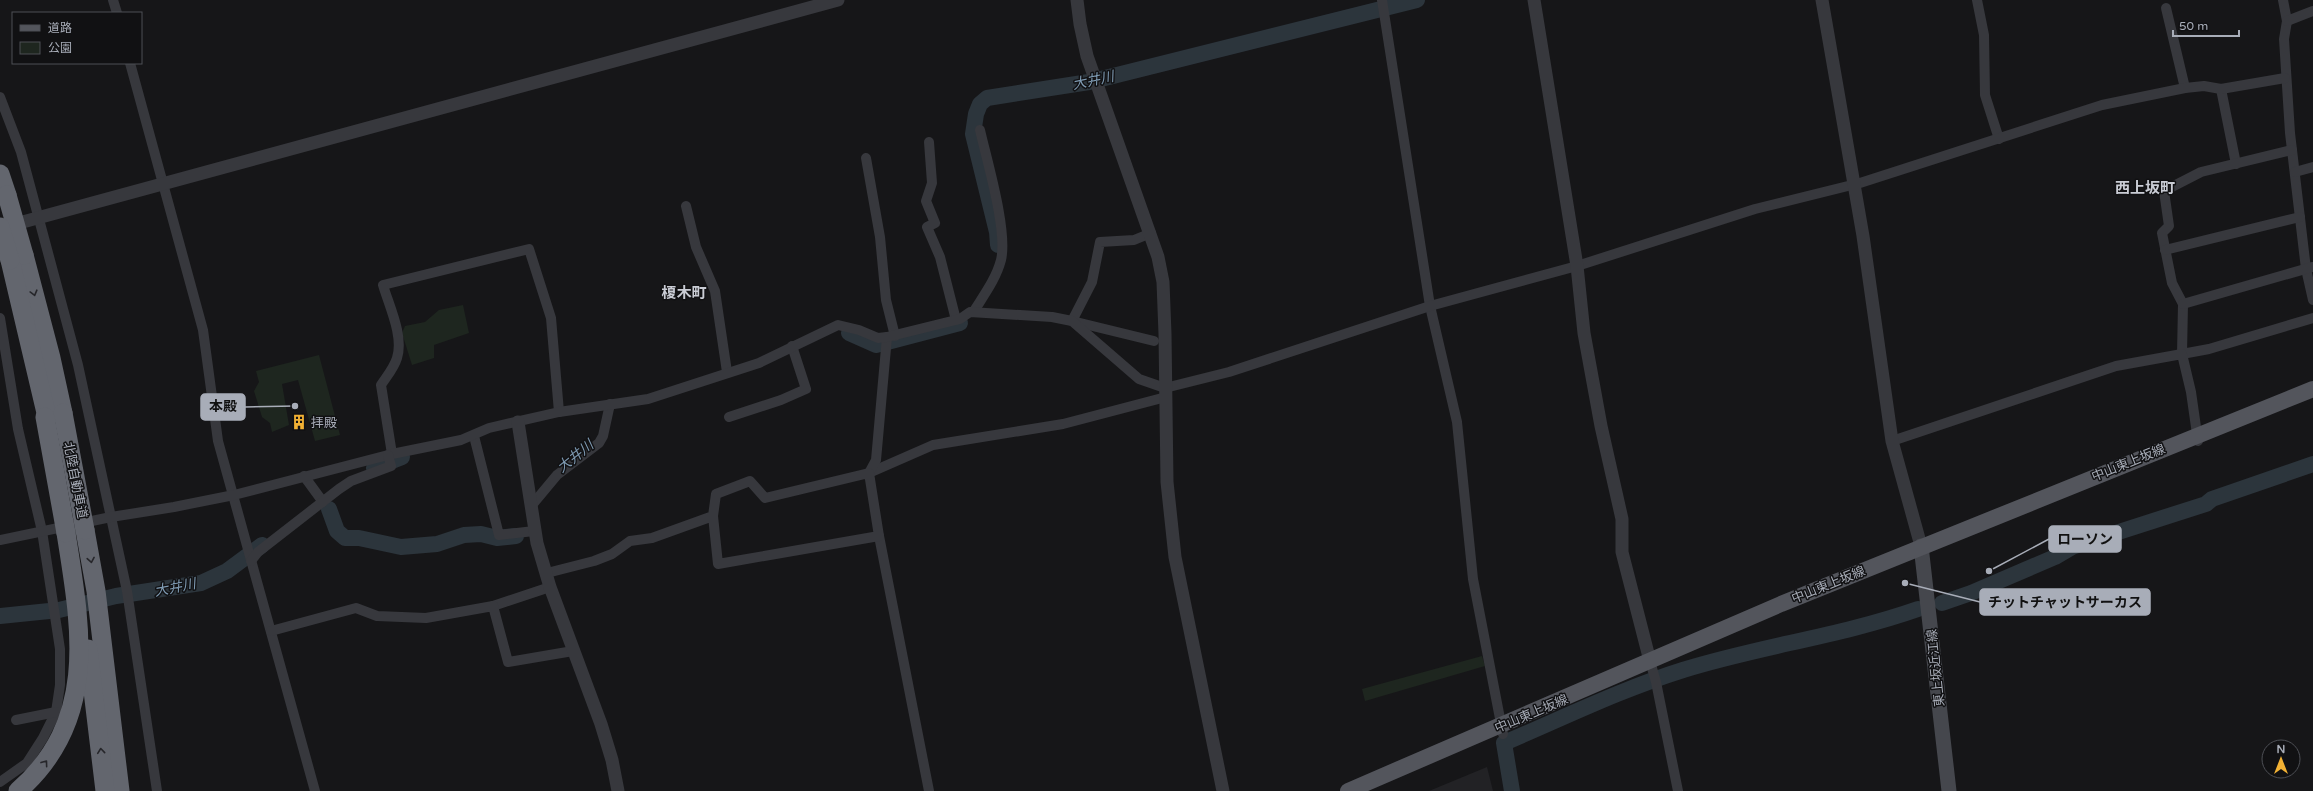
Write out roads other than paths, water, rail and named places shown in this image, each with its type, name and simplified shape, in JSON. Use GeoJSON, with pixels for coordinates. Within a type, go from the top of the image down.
{"type":"FeatureCollection","features":[{"type":"Feature","properties":{"kind":"highway","name":"北陸自動車道"},"geometry":{"type":"LineString","coordinates":[[0,174],[7,195],[35,361],[52,416]]}},
{"type":"Feature","properties":{"kind":"highway","name":"北陸自動車道"},"geometry":{"type":"LineString","coordinates":[[0,227],[17,258],[52,416],[91,623]]}},
{"type":"Feature","properties":{"kind":"highway"},"geometry":{"type":"LineString","coordinates":[[91,623],[119,790]]}},
{"type":"Feature","properties":{"kind":"highway"},"geometry":{"type":"LineString","coordinates":[[91,623],[119,790]]}},
{"type":"Feature","properties":{"kind":"highway"},"geometry":{"type":"LineString","coordinates":[[18,791],[47,761],[69,720],[91,623]]}},
{"type":"Feature","properties":{"kind":"main road","name":"中山東上坂線"},"geometry":{"type":"LineString","coordinates":[[1348,791],[1654,672],[1922,550],[2197,439],[2313,389]]}},
{"type":"Feature","properties":{"kind":"main road","name":"中山東上坂線"},"geometry":{"type":"LineString","coordinates":[[2197,439],[2313,398]]}},
{"type":"Feature","properties":{"kind":"main road","name":"東上坂近江線"},"geometry":{"type":"LineString","coordinates":[[1922,550],[1949,791]]}},
{"type":"Feature","properties":{"kind":"main road","name":"中山東上坂線"},"geometry":{"type":"LineString","coordinates":[[1372,791],[1502,730]]}},
{"type":"Feature","properties":{"kind":"street"},"geometry":{"type":"LineString","coordinates":[[113,0],[117,12]]}},
{"type":"Feature","properties":{"kind":"street"},"geometry":{"type":"LineString","coordinates":[[0,227],[39,218],[838,0]]}},
{"type":"Feature","properties":{"kind":"street"},"geometry":{"type":"LineString","coordinates":[[1077,0],[1080,24],[1095,80],[1151,233],[1162,282],[1166,392],[1167,482],[1175,557],[1223,791]]}},
{"type":"Feature","properties":{"kind":"street"},"geometry":{"type":"LineString","coordinates":[[1534,0],[1577,266],[1584,333],[1601,426],[1622,519],[1622,552],[1654,672],[1678,791]]}},
{"type":"Feature","properties":{"kind":"street"},"geometry":{"type":"LineString","coordinates":[[1822,0],[1854,184],[1892,441],[1922,550]]}},
{"type":"Feature","properties":{"kind":"street"},"geometry":{"type":"LineString","coordinates":[[1977,0],[1984,35],[1985,95],[2000,139]]}},
{"type":"Feature","properties":{"kind":"street"},"geometry":{"type":"LineString","coordinates":[[2283,0],[2287,21],[2284,39],[2292,150],[2300,217],[2310,268],[2313,300]]}},
{"type":"Feature","properties":{"kind":"street"},"geometry":{"type":"LineString","coordinates":[[1382,5],[1430,306],[1457,422],[1473,579],[1502,730]]}},
{"type":"Feature","properties":{"kind":"street"},"geometry":{"type":"LineString","coordinates":[[2166,8],[2185,88]]}},
{"type":"Feature","properties":{"kind":"street"},"geometry":{"type":"LineString","coordinates":[[2287,21],[2313,11]]}},
{"type":"Feature","properties":{"kind":"street"},"geometry":{"type":"LineString","coordinates":[[130,64],[203,330],[218,441],[315,791]]}},
{"type":"Feature","properties":{"kind":"street"},"geometry":{"type":"LineString","coordinates":[[879,536],[718,564],[713,516],[716,494],[750,481],[765,498],[869,473],[933,445],[1063,424],[1229,372],[1430,306],[1577,266],[1755,208],[1854,184],[2000,139],[2102,105],[2185,88],[2204,86],[2221,89],[2286,78]]}},
{"type":"Feature","properties":{"kind":"street"},"geometry":{"type":"LineString","coordinates":[[2221,89],[2236,164]]}},
{"type":"Feature","properties":{"kind":"street"},"geometry":{"type":"LineString","coordinates":[[0,97],[21,152],[78,365],[128,594],[157,791]]}},
{"type":"Feature","properties":{"kind":"street"},"geometry":{"type":"LineString","coordinates":[[0,540],[111,516],[174,507],[234,495],[304,476],[390,458],[474,436],[489,428],[559,412],[648,399],[727,372],[759,363],[838,325],[888,340],[956,320],[974,311],[990,286],[1001,260],[1002,238],[980,130]]}},
{"type":"Feature","properties":{"kind":"street"},"geometry":{"type":"LineString","coordinates":[[929,142],[932,184],[926,201],[935,223],[927,227],[940,257],[956,320]]}},
{"type":"Feature","properties":{"kind":"street"},"geometry":{"type":"LineString","coordinates":[[2197,439],[2191,392],[2182,354],[2183,304],[2172,283],[2162,233],[2169,226],[2164,191],[2201,172],[2292,150]]}},
{"type":"Feature","properties":{"kind":"street"},"geometry":{"type":"LineString","coordinates":[[866,158],[880,237],[888,340],[876,460],[869,473],[879,536],[929,791]]}},
{"type":"Feature","properties":{"kind":"street"},"geometry":{"type":"LineString","coordinates":[[2295,172],[2313,167]]}},
{"type":"Feature","properties":{"kind":"street"},"geometry":{"type":"LineString","coordinates":[[686,206],[696,247],[715,291],[727,372]]}},
{"type":"Feature","properties":{"kind":"street"},"geometry":{"type":"LineString","coordinates":[[2165,250],[2300,217]]}},
{"type":"Feature","properties":{"kind":"street"},"geometry":{"type":"LineString","coordinates":[[1072,321],[1092,282],[1100,242],[1134,240],[1151,233]]}},
{"type":"Feature","properties":{"kind":"street"},"geometry":{"type":"LineString","coordinates":[[251,559],[321,499],[351,481],[391,466],[381,385],[398,358],[399,346],[397,332],[383,285],[529,249],[551,318],[559,412]]}},
{"type":"Feature","properties":{"kind":"street"},"geometry":{"type":"LineString","coordinates":[[2183,304],[2310,268]]}},
{"type":"Feature","properties":{"kind":"street"},"geometry":{"type":"LineString","coordinates":[[974,311],[1052,317],[1154,341]]}},
{"type":"Feature","properties":{"kind":"street"},"geometry":{"type":"LineString","coordinates":[[0,318],[18,429],[42,531],[60,649],[60,685],[56,712],[28,763],[0,782]]}},
{"type":"Feature","properties":{"kind":"street"},"geometry":{"type":"LineString","coordinates":[[1892,441],[2116,366],[2209,349],[2313,318]]}},
{"type":"Feature","properties":{"kind":"street"},"geometry":{"type":"LineString","coordinates":[[1072,321],[1139,379],[1166,392]]}},
{"type":"Feature","properties":{"kind":"street"},"geometry":{"type":"LineString","coordinates":[[729,417],[781,400],[806,389],[792,346]]}},
{"type":"Feature","properties":{"kind":"street"},"geometry":{"type":"LineString","coordinates":[[532,506],[557,475],[599,443],[603,436],[610,404]]}},
{"type":"Feature","properties":{"kind":"street"},"geometry":{"type":"LineString","coordinates":[[518,422],[532,506],[534,531],[550,587],[573,651],[602,724],[612,760],[618,791]]}},
{"type":"Feature","properties":{"kind":"street"},"geometry":{"type":"LineString","coordinates":[[474,436],[499,535],[534,531]]}},
{"type":"Feature","properties":{"kind":"street"},"geometry":{"type":"LineString","coordinates":[[304,476],[321,499]]}},
{"type":"Feature","properties":{"kind":"street"},"geometry":{"type":"LineString","coordinates":[[547,573],[594,561],[612,554],[630,541],[652,538],[713,516]]}},
{"type":"Feature","properties":{"kind":"street"},"geometry":{"type":"LineString","coordinates":[[271,631],[356,608],[377,616],[426,618],[493,606],[550,587]]}},
{"type":"Feature","properties":{"kind":"street"},"geometry":{"type":"LineString","coordinates":[[493,606],[508,662],[573,651]]}},
{"type":"Feature","properties":{"kind":"street"},"geometry":{"type":"LineString","coordinates":[[16,720],[56,712]]}},
{"type":"Feature","properties":{"kind":"waterway","name":"大井川"},"geometry":{"type":"LineString","coordinates":[[998,245],[997,232],[973,134],[976,114],[980,104],[987,98],[1089,82],[1417,0]]}},
{"type":"Feature","properties":{"kind":"waterway","name":"大井川"},"geometry":{"type":"LineString","coordinates":[[849,333],[876,345],[960,323]]}},
{"type":"Feature","properties":{"kind":"waterway"},"geometry":{"type":"LineString","coordinates":[[374,468],[402,457]]}},
{"type":"Feature","properties":{"kind":"waterway"},"geometry":{"type":"LineString","coordinates":[[1942,603],[1971,593],[2055,557],[2072,547],[2206,504],[2212,499],[2313,464]]}},
{"type":"Feature","properties":{"kind":"waterway","name":"大井川"},"geometry":{"type":"LineString","coordinates":[[329,509],[337,531],[345,538],[359,538],[401,547],[437,544],[464,535],[481,534],[497,538],[516,536]]}},
{"type":"Feature","properties":{"kind":"waterway","name":"大井川"},"geometry":{"type":"LineString","coordinates":[[0,616],[59,610],[116,596],[201,583],[227,571],[262,545]]}},
{"type":"Feature","properties":{"kind":"waterway"},"geometry":{"type":"LineString","coordinates":[[1512,791],[1504,743],[1615,695],[1683,670],[1741,654],[1860,627],[1918,609]]}},
{"type":"Feature","properties":{"kind":"place","name":"本殿"},"geometry":{"type":"Point","coordinates":[295,406]}},
{"type":"Feature","properties":{"kind":"place","name":"拝殿"},"geometry":{"type":"Point","coordinates":[299,422]}},
{"type":"Feature","properties":{"kind":"place","name":"ローソン"},"geometry":{"type":"Point","coordinates":[1989,571]}},
{"type":"Feature","properties":{"kind":"place","name":"チットチャットサーカス"},"geometry":{"type":"Point","coordinates":[1905,583]}},
{"type":"Feature","properties":{"kind":"district","name":"西上坂町"},"geometry":{"type":"Point","coordinates":[2145,188]}},
{"type":"Feature","properties":{"kind":"district","name":"榎木町"},"geometry":{"type":"Point","coordinates":[684,293]}}]}
